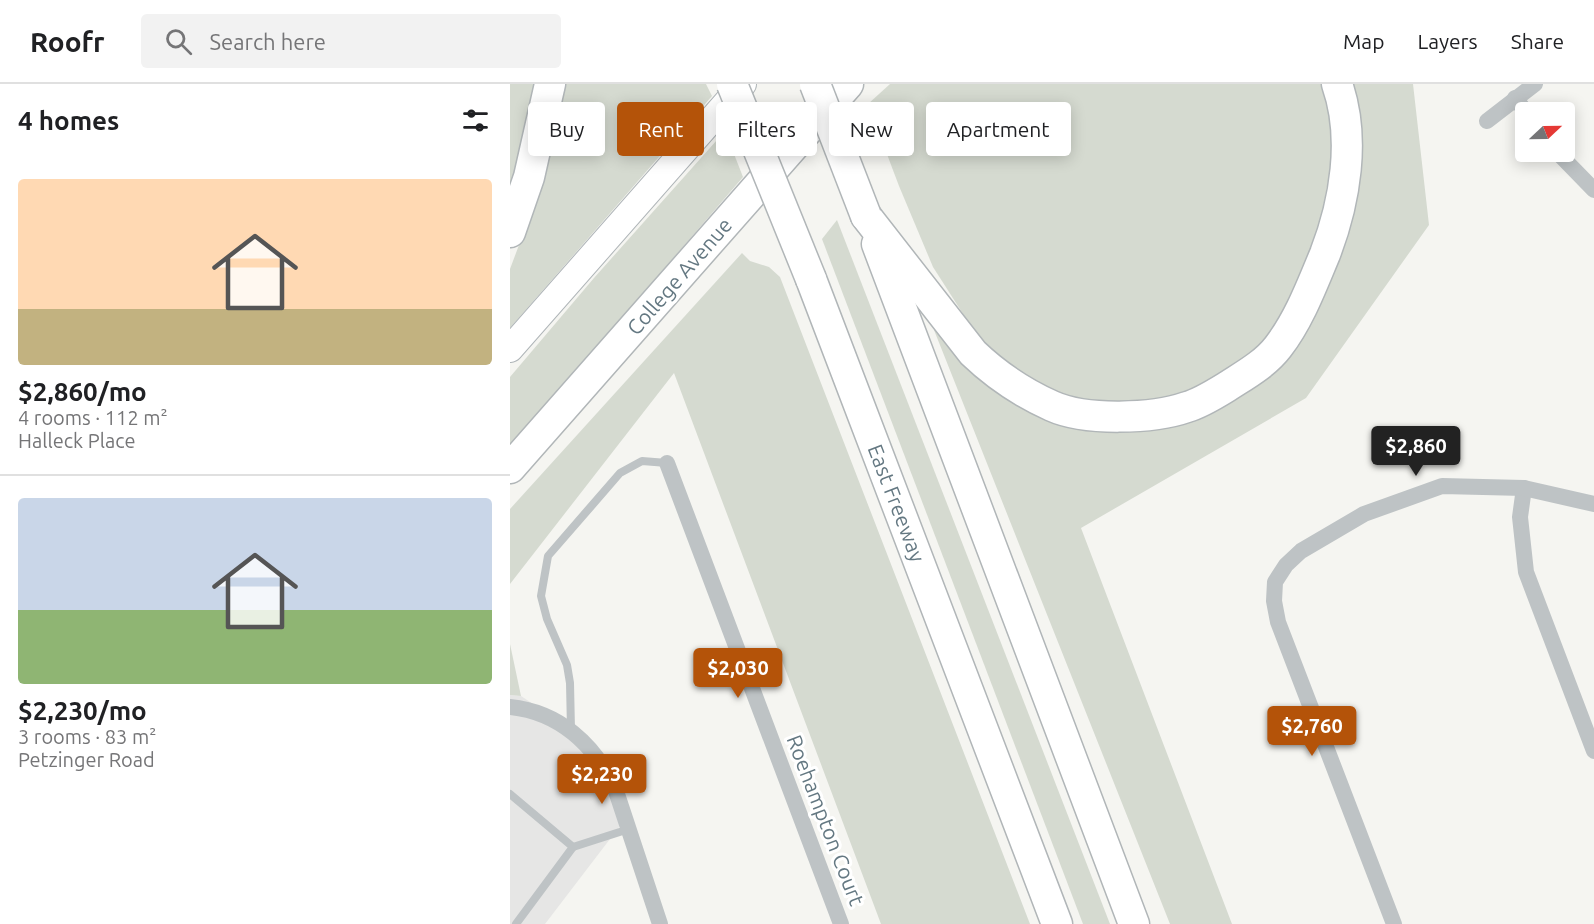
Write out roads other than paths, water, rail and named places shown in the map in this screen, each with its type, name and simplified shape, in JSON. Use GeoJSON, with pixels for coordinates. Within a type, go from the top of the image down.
{"type":"FeatureCollection","features":[{"type":"Feature","properties":{"kind":"highway"},"geometry":{"type":"LineString","coordinates":[[510,232],[529,177],[550,84]]}},
{"type":"Feature","properties":{"kind":"highway","name":"East Freeway"},"geometry":{"type":"LineString","coordinates":[[732,84],[811,279],[1057,924]]}},
{"type":"Feature","properties":{"kind":"highway"},"geometry":{"type":"LineString","coordinates":[[815,84],[1134,924]]}},
{"type":"Feature","properties":{"kind":"highway","name":"College Avenue"},"geometry":{"type":"LineString","coordinates":[[510,468],[848,84]]}},
{"type":"Feature","properties":{"kind":"highway"},"geometry":{"type":"LineString","coordinates":[[866,216],[973,353],[992,371],[1014,385],[1054,407],[1079,413],[1128,417],[1187,407],[1220,391],[1250,372],[1277,348],[1309,293],[1332,234],[1346,164],[1346,126],[1337,84]]}},
{"type":"Feature","properties":{"kind":"main road"},"geometry":{"type":"LineString","coordinates":[[510,349],[743,84]]}},
{"type":"Feature","properties":{"kind":"street"},"geometry":{"type":"LineString","coordinates":[[1487,121],[1535,84]]}},
{"type":"Feature","properties":{"kind":"street"},"geometry":{"type":"LineString","coordinates":[[1567,162],[1594,190]]}},
{"type":"Feature","properties":{"kind":"street","name":"Roehampton Court"},"geometry":{"type":"LineString","coordinates":[[668,463],[841,924]]}},
{"type":"Feature","properties":{"kind":"street"},"geometry":{"type":"LineString","coordinates":[[1394,924],[1278,622],[1274,601],[1275,582],[1286,565],[1301,552],[1365,514],[1442,486],[1524,488],[1594,504]]}},
{"type":"Feature","properties":{"kind":"street"},"geometry":{"type":"LineString","coordinates":[[1524,488],[1520,517],[1526,572],[1594,751]]}},
{"type":"Feature","properties":{"kind":"street"},"geometry":{"type":"LineString","coordinates":[[510,707],[548,716],[571,729],[606,768],[615,788],[660,924]]}},
{"type":"Feature","properties":{"kind":"lane"},"geometry":{"type":"LineString","coordinates":[[571,729],[570,683],[567,665],[547,619],[541,596],[548,555],[620,473],[642,461],[668,463]]}},
{"type":"Feature","properties":{"kind":"lane"},"geometry":{"type":"LineString","coordinates":[[510,794],[573,847]]}},
{"type":"Feature","properties":{"kind":"lane"},"geometry":{"type":"LineString","coordinates":[[516,924],[573,847],[628,829]]}}]}
